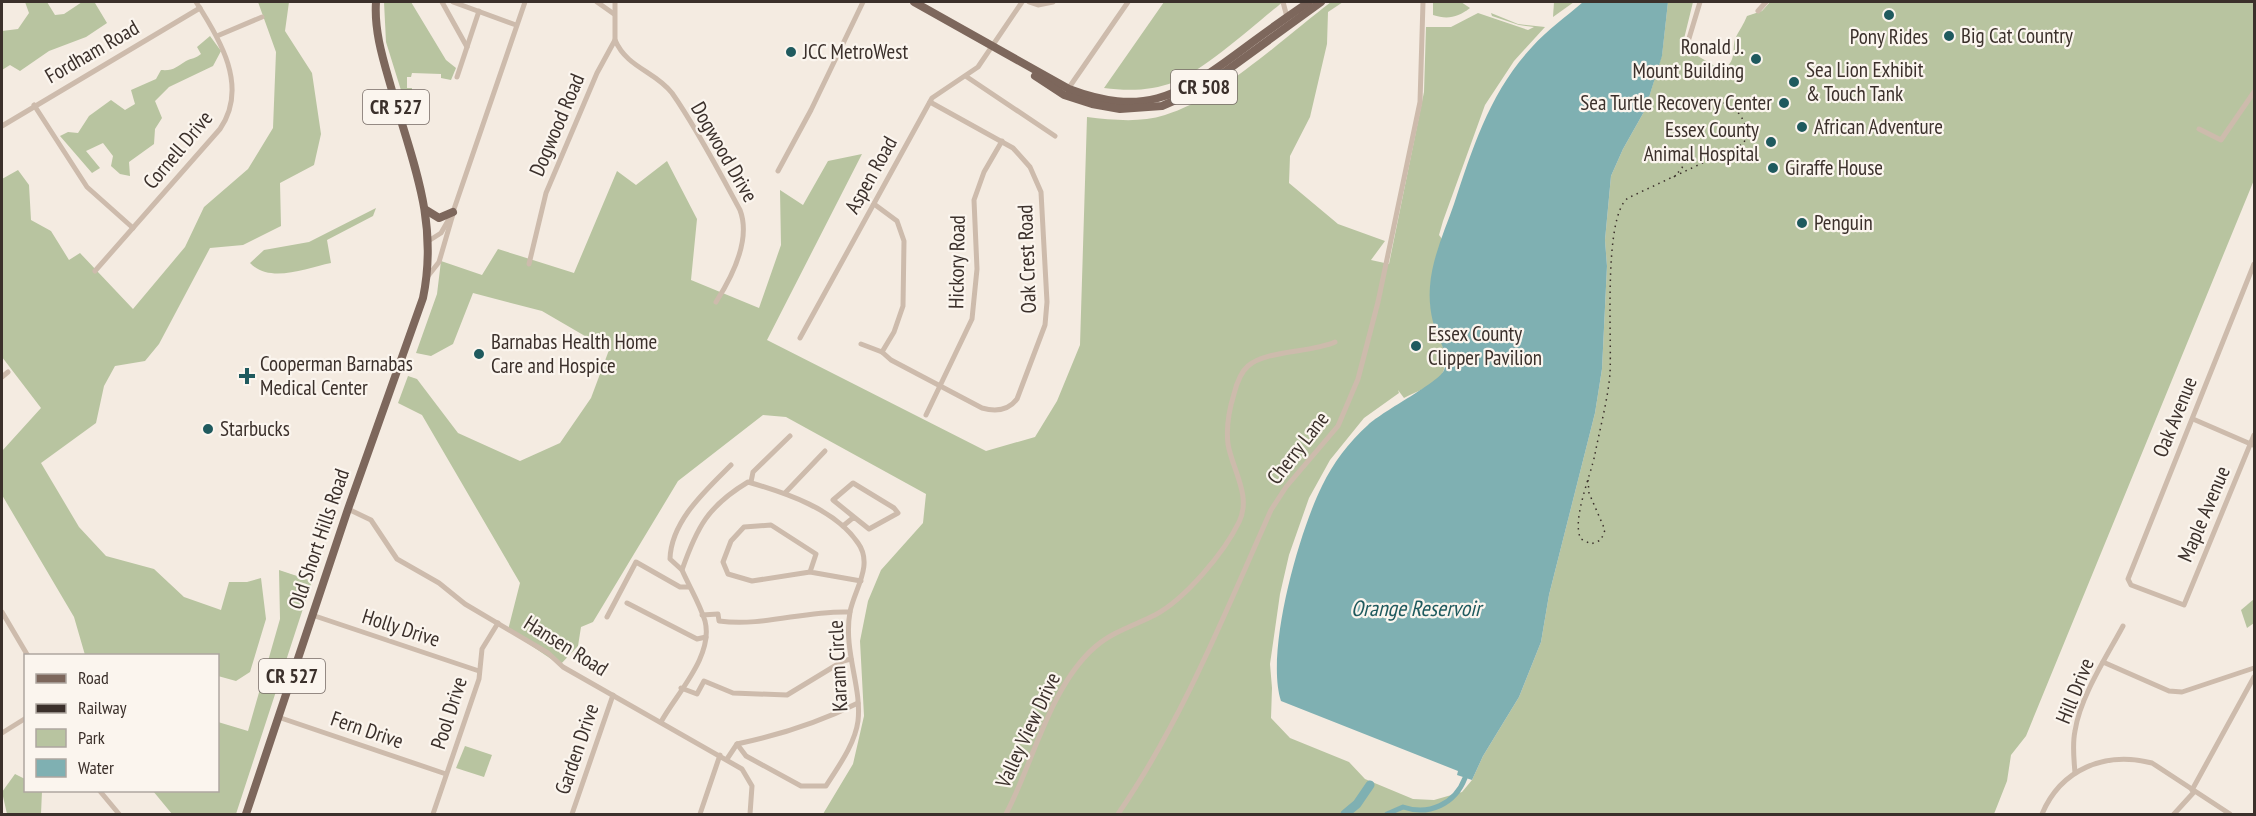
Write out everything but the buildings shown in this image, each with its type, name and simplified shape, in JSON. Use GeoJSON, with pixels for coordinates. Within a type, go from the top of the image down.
{"type":"FeatureCollection","features":[{"type":"Feature","properties":{"kind":"main road","name":"CR 527"},"geometry":{"type":"LineString","coordinates":[[376,2],[378,34],[384,65],[426,210],[430,240]]}},
{"type":"Feature","properties":{"kind":"main road","name":"CR 508"},"geometry":{"type":"LineString","coordinates":[[914,2],[1066,92],[1120,109],[1143,109],[1175,102],[1203,87],[1321,2]]}},
{"type":"Feature","properties":{"kind":"main road","name":"CR 508"},"geometry":{"type":"LineString","coordinates":[[1066,92],[1123,102],[1141,102],[1178,93],[1196,84],[1310,2]]}},
{"type":"Feature","properties":{"kind":"main road"},"geometry":{"type":"LineString","coordinates":[[426,210],[439,218],[453,212]]}},
{"type":"Feature","properties":{"kind":"main road","name":"Old Short Hills Road"},"geometry":{"type":"LineString","coordinates":[[246,814],[348,509],[423,298],[428,276],[430,240]]}},
{"type":"Feature","properties":{"kind":"street","name":"Cornell Drive"},"geometry":{"type":"LineString","coordinates":[[95,271],[227,118],[233,99],[232,80],[217,36],[196,2]]}},
{"type":"Feature","properties":{"kind":"street"},"geometry":{"type":"LineString","coordinates":[[442,2],[467,47]]}},
{"type":"Feature","properties":{"kind":"street"},"geometry":{"type":"LineString","coordinates":[[453,2],[516,25]]}},
{"type":"Feature","properties":{"kind":"street","name":"Old Short Hills Road"},"geometry":{"type":"LineString","coordinates":[[430,240],[441,233],[453,212],[525,2]]}},
{"type":"Feature","properties":{"kind":"street"},"geometry":{"type":"LineString","coordinates":[[597,2],[614,14]]}},
{"type":"Feature","properties":{"kind":"street"},"geometry":{"type":"LineString","coordinates":[[615,2],[615,40]]}},
{"type":"Feature","properties":{"kind":"street"},"geometry":{"type":"LineString","coordinates":[[778,171],[863,2]]}},
{"type":"Feature","properties":{"kind":"street","name":"Aspen Road"},"geometry":{"type":"LineString","coordinates":[[800,338],[930,102],[944,88],[967,77],[978,67],[1022,2]]}},
{"type":"Feature","properties":{"kind":"street"},"geometry":{"type":"LineString","coordinates":[[1029,2],[1038,5],[1053,2]]}},
{"type":"Feature","properties":{"kind":"street"},"geometry":{"type":"LineString","coordinates":[[1066,92],[1128,2]]}},
{"type":"Feature","properties":{"kind":"street"},"geometry":{"type":"LineString","coordinates":[[1283,2],[1287,17]]}},
{"type":"Feature","properties":{"kind":"street","name":"Cherry Lane"},"geometry":{"type":"LineString","coordinates":[[1119,814],[1146,772],[1182,704],[1271,510],[1286,487],[1333,434],[1349,404],[1375,314],[1420,102],[1423,2]]}},
{"type":"Feature","properties":{"kind":"street"},"geometry":{"type":"LineString","coordinates":[[1687,45],[1700,2]]}},
{"type":"Feature","properties":{"kind":"street"},"geometry":{"type":"LineString","coordinates":[[1758,11],[1766,2]]}},
{"type":"Feature","properties":{"kind":"street","name":"Fordham Road"},"geometry":{"type":"LineString","coordinates":[[2,126],[200,8]]}},
{"type":"Feature","properties":{"kind":"street"},"geometry":{"type":"LineString","coordinates":[[457,77],[479,11]]}},
{"type":"Feature","properties":{"kind":"street"},"geometry":{"type":"LineString","coordinates":[[217,36],[262,17]]}},
{"type":"Feature","properties":{"kind":"street","name":"Dogwood Road"},"geometry":{"type":"LineString","coordinates":[[529,264],[546,193],[597,73],[615,40]]}},
{"type":"Feature","properties":{"kind":"street","name":"Dogwood Drive"},"geometry":{"type":"LineString","coordinates":[[615,40],[629,61],[654,76],[672,93],[740,210],[744,225],[741,246],[716,302]]}},
{"type":"Feature","properties":{"kind":"street"},"geometry":{"type":"LineString","coordinates":[[967,77],[1055,136]]}},
{"type":"Feature","properties":{"kind":"street"},"geometry":{"type":"LineString","coordinates":[[2199,129],[2221,140],[2254,92]]}},
{"type":"Feature","properties":{"kind":"street","name":"Oak Crest Road"},"geometry":{"type":"LineString","coordinates":[[861,344],[882,352],[891,360],[988,410],[996,411],[1010,407],[1017,399],[1045,325],[1044,218],[1041,192],[1036,178],[1022,156],[1002,141],[930,102]]}},
{"type":"Feature","properties":{"kind":"street"},"geometry":{"type":"LineString","coordinates":[[34,105],[87,187],[133,228]]}},
{"type":"Feature","properties":{"kind":"street","name":"Hickory Road"},"geometry":{"type":"LineString","coordinates":[[926,415],[972,319],[978,269],[974,200],[984,172],[1002,141]]}},
{"type":"Feature","properties":{"kind":"street"},"geometry":{"type":"LineString","coordinates":[[874,204],[897,221],[904,241],[903,306],[894,332],[882,352]]}},
{"type":"Feature","properties":{"kind":"street","name":"Old Short Hills Road"},"geometry":{"type":"LineString","coordinates":[[428,276],[439,262],[452,224],[453,212]]}},
{"type":"Feature","properties":{"kind":"street","name":"Oak Avenue"},"geometry":{"type":"LineString","coordinates":[[2184,605],[2129,582],[2128,579],[2254,264]]}},
{"type":"Feature","properties":{"kind":"street","name":"Valley View Drive"},"geometry":{"type":"LineString","coordinates":[[1006,814],[1046,722],[1073,672],[1095,647],[1123,630],[1157,614],[1194,584],[1241,520],[1244,504],[1241,483],[1233,466],[1228,442],[1228,410],[1236,387],[1248,366],[1265,358],[1309,350],[1335,342]]}},
{"type":"Feature","properties":{"kind":"street"},"geometry":{"type":"LineString","coordinates":[[2,377],[8,372]]}},
{"type":"Feature","properties":{"kind":"street"},"geometry":{"type":"LineString","coordinates":[[2193,419],[2253,445]]}},
{"type":"Feature","properties":{"kind":"street","name":"Maple Avenue"},"geometry":{"type":"LineString","coordinates":[[2184,605],[2253,445],[2254,435]]}},
{"type":"Feature","properties":{"kind":"street"},"geometry":{"type":"LineString","coordinates":[[681,570],[694,535],[722,497],[748,482],[752,483],[753,472],[790,436]]}},
{"type":"Feature","properties":{"kind":"street"},"geometry":{"type":"LineString","coordinates":[[785,493],[825,451]]}},
{"type":"Feature","properties":{"kind":"street"},"geometry":{"type":"LineString","coordinates":[[661,722],[701,656],[706,637],[702,615],[681,570],[670,559],[670,547],[693,503],[731,465]]}},
{"type":"Feature","properties":{"kind":"street","name":"Karam Circle"},"geometry":{"type":"LineString","coordinates":[[737,744],[746,756],[801,786],[826,786],[844,759],[858,723],[858,703],[851,659],[850,612],[864,572],[860,544],[843,526],[785,493],[752,483]]}},
{"type":"Feature","properties":{"kind":"street"},"geometry":{"type":"LineString","coordinates":[[853,483],[894,508],[898,513],[869,529],[854,517],[833,500],[853,483]]}},
{"type":"Feature","properties":{"kind":"street","name":"Hansen Road"},"geometry":{"type":"LineString","coordinates":[[348,509],[371,520],[397,559],[439,583],[465,604],[548,652],[563,667],[742,769],[751,781],[753,795],[750,814]]}},
{"type":"Feature","properties":{"kind":"street"},"geometry":{"type":"LineString","coordinates":[[843,526],[854,517]]}},
{"type":"Feature","properties":{"kind":"street"},"geometry":{"type":"LineString","coordinates":[[810,572],[816,554],[771,525],[744,527],[731,541],[723,562],[728,574],[752,580],[810,572],[861,581]]}},
{"type":"Feature","properties":{"kind":"street"},"geometry":{"type":"LineString","coordinates":[[607,617],[636,562],[680,587],[689,587]]}},
{"type":"Feature","properties":{"kind":"street"},"geometry":{"type":"LineString","coordinates":[[627,603],[697,639],[706,637]]}},
{"type":"Feature","properties":{"kind":"street"},"geometry":{"type":"LineString","coordinates":[[702,615],[718,614],[719,621],[726,622],[764,622],[824,611],[850,612]]}},
{"type":"Feature","properties":{"kind":"street"},"geometry":{"type":"LineString","coordinates":[[2,612],[27,654]]}},
{"type":"Feature","properties":{"kind":"street","name":"Holly Drive"},"geometry":{"type":"LineString","coordinates":[[312,615],[479,671]]}},
{"type":"Feature","properties":{"kind":"street","name":"Pool Drive"},"geometry":{"type":"LineString","coordinates":[[432,814],[476,688],[482,649],[498,623]]}},
{"type":"Feature","properties":{"kind":"street","name":"Hill Drive"},"geometry":{"type":"LineString","coordinates":[[2075,773],[2074,731],[2103,662],[2123,626]]}},
{"type":"Feature","properties":{"kind":"street"},"geometry":{"type":"LineString","coordinates":[[681,688],[697,694],[704,681],[733,693],[787,695],[843,661],[851,659]]}},
{"type":"Feature","properties":{"kind":"street"},"geometry":{"type":"LineString","coordinates":[[2103,662],[2169,692],[2182,692],[2254,668]]}},
{"type":"Feature","properties":{"kind":"street"},"geometry":{"type":"LineString","coordinates":[[2174,814],[2193,791],[2254,677]]}},
{"type":"Feature","properties":{"kind":"street","name":"Garden Drive"},"geometry":{"type":"LineString","coordinates":[[572,814],[613,695]]}},
{"type":"Feature","properties":{"kind":"street"},"geometry":{"type":"LineString","coordinates":[[727,759],[737,744],[793,732],[858,703]]}},
{"type":"Feature","properties":{"kind":"street","name":"Fern Drive"},"geometry":{"type":"LineString","coordinates":[[278,717],[446,774]]}},
{"type":"Feature","properties":{"kind":"street"},"geometry":{"type":"LineString","coordinates":[[2,733],[24,719]]}},
{"type":"Feature","properties":{"kind":"street"},"geometry":{"type":"LineString","coordinates":[[700,814],[720,755]]}},
{"type":"Feature","properties":{"kind":"street"},"geometry":{"type":"LineString","coordinates":[[2042,814],[2050,795],[2075,773],[2114,760],[2138,760],[2152,764],[2230,814]]}},
{"type":"Feature","properties":{"kind":"street"},"geometry":{"type":"LineString","coordinates":[[101,792],[119,814]]}},
{"type":"Feature","properties":{"kind":"green space"},"geometry":{"type":"Polygon","coordinates":[[[25,2],[47,2],[55,15],[64,14],[82,2],[95,3],[107,23],[86,37],[49,51],[20,71],[10,65],[2,70],[2,31],[18,29],[29,13],[25,2]]]}},
{"type":"Feature","properties":{"kind":"green space"},"geometry":{"type":"Polygon","coordinates":[[[258,2],[289,2],[285,31],[312,73],[321,134],[314,165],[280,183],[281,226],[243,245],[210,248],[159,344],[145,361],[115,366],[104,386],[96,423],[41,463],[79,527],[106,556],[154,569],[184,597],[221,610],[229,582],[247,582],[261,578],[266,619],[250,672],[236,681],[219,676],[219,654],[85,654],[74,617],[2,495],[2,451],[41,408],[2,357],[2,179],[18,170],[29,185],[31,220],[51,231],[69,260],[80,253],[133,309],[185,247],[204,207],[248,169],[273,128],[276,52],[258,2]]]}},
{"type":"Feature","properties":{"kind":"green space"},"geometry":{"type":"Polygon","coordinates":[[[384,2],[411,2],[446,60],[456,68],[451,80],[441,78],[441,74],[412,73],[411,77],[407,77],[407,88],[412,88],[409,116],[386,42],[384,2]]]}},
{"type":"Feature","properties":{"kind":"green space"},"geometry":{"type":"Polygon","coordinates":[[[1164,2],[1283,2],[1215,57],[1174,82],[1148,89],[1104,88],[1164,2]]]}},
{"type":"Feature","properties":{"kind":"green space"},"geometry":{"type":"Polygon","coordinates":[[[1331,2],[1343,2],[1328,12],[1327,44],[1310,117],[1290,156],[1289,183],[1338,224],[1385,241],[1371,260],[1389,264],[1424,92],[1426,27],[1451,27],[1478,13],[1528,30],[1534,27],[1519,25],[1492,16],[1491,13],[1518,24],[1545,27],[1514,61],[1485,105],[1443,221],[1439,235],[1442,239],[1433,272],[1430,298],[1444,352],[1444,369],[1433,384],[1404,398],[1398,390],[1399,393],[1364,418],[1330,460],[1309,498],[1289,555],[1280,594],[1270,664],[1271,718],[1290,738],[1349,762],[1365,779],[1413,799],[1434,800],[1462,792],[1472,780],[1483,756],[1519,697],[1541,642],[1549,595],[1595,413],[1602,369],[1607,266],[1605,240],[1611,176],[1645,110],[1662,55],[1668,2],[1693,2],[1682,47],[1722,70],[1732,60],[1735,39],[1747,16],[1762,11],[1770,2],[2254,2],[2254,180],[2026,736],[2011,755],[2007,781],[1994,814],[823,814],[853,764],[864,716],[860,641],[868,601],[881,570],[923,523],[926,494],[786,417],[763,415],[678,481],[593,622],[581,627],[578,646],[560,665],[508,630],[520,583],[422,415],[398,403],[408,376],[417,379],[458,433],[520,461],[560,443],[591,398],[609,350],[542,311],[473,293],[453,344],[431,356],[416,353],[437,294],[441,261],[482,275],[498,249],[574,273],[617,171],[636,185],[667,161],[697,219],[691,280],[759,308],[781,245],[780,190],[803,205],[828,161],[862,154],[767,340],[986,451],[1035,437],[1057,401],[1080,345],[1087,117],[1117,120],[1156,118],[1186,107],[1207,96],[1251,66],[1331,2]]]}},
{"type":"Feature","properties":{"kind":"green space"},"geometry":{"type":"Polygon","coordinates":[[[1433,2],[1461,2],[1470,8],[1453,17],[1438,17],[1433,15],[1433,2]]]}},
{"type":"Feature","properties":{"kind":"green space"},"geometry":{"type":"Polygon","coordinates":[[[1554,2],[1574,2],[1553,17],[1554,2]]]}},
{"type":"Feature","properties":{"kind":"green space"},"geometry":{"type":"Polygon","coordinates":[[[210,36],[221,51],[213,66],[169,87],[155,101],[162,118],[155,129],[154,144],[129,162],[130,176],[120,174],[111,166],[113,156],[103,143],[86,151],[100,168],[92,173],[60,136],[68,132],[78,133],[89,116],[111,100],[125,110],[135,104],[131,90],[156,79],[161,70],[172,69],[199,56],[201,54],[197,47],[210,36]]]}},
{"type":"Feature","properties":{"kind":"green space"},"geometry":{"type":"Polygon","coordinates":[[[376,208],[373,216],[327,240],[331,263],[278,274],[268,273],[250,263],[264,250],[309,242],[376,208]]]}},
{"type":"Feature","properties":{"kind":"green space"},"geometry":{"type":"Polygon","coordinates":[[[279,570],[312,581],[236,814],[172,814],[154,792],[219,792],[219,722],[248,731],[280,619],[279,570]]]}},
{"type":"Feature","properties":{"kind":"green space"},"geometry":{"type":"Polygon","coordinates":[[[2254,599],[2254,623],[2247,628],[2241,610],[2254,599]]]}},
{"type":"Feature","properties":{"kind":"green space"},"geometry":{"type":"Polygon","coordinates":[[[465,746],[492,755],[484,777],[456,768],[465,746]]]}},
{"type":"Feature","properties":{"kind":"green space"},"geometry":{"type":"Polygon","coordinates":[[[15,774],[24,778],[24,792],[42,792],[41,814],[7,814],[2,792],[15,774]]]}},
{"type":"Feature","properties":{"kind":"water","name":"Orange Reservoir"},"geometry":{"type":"Polygon","coordinates":[[[1583,2],[1668,2],[1662,56],[1645,110],[1611,176],[1605,240],[1607,266],[1602,369],[1595,413],[1549,595],[1541,642],[1519,697],[1483,756],[1472,780],[1457,775],[1458,771],[1281,701],[1277,680],[1277,653],[1281,624],[1287,592],[1304,532],[1322,486],[1336,461],[1354,438],[1368,425],[1433,382],[1444,370],[1444,352],[1430,308],[1431,276],[1439,244],[1484,121],[1517,64],[1550,29],[1583,2]]]}},
{"type":"Feature","properties":{"kind":"waterway"},"geometry":{"type":"LineString","coordinates":[[1387,814],[1403,807],[1422,810],[1440,806],[1455,795],[1465,778]]}},
{"type":"Feature","properties":{"kind":"waterway"},"geometry":{"type":"LineString","coordinates":[[1345,814],[1357,804],[1370,785]]}},
{"type":"Feature","properties":{"kind":"railway"},"geometry":{"type":"LineString","coordinates":[[1588,480],[1589,493],[1605,530],[1601,540],[1591,544],[1581,539],[1578,521],[1583,498],[1595,454],[1609,383],[1610,280],[1615,228],[1620,209],[1628,198],[1743,144],[1746,137],[1744,121],[1733,108],[1726,104],[1710,102],[1702,113]]}},
{"type":"Feature","properties":{"kind":"railway"},"geometry":{"type":"LineString","coordinates":[[1674,177],[1682,168],[1692,142]]}},
{"type":"Feature","properties":{"kind":"place","name":"Pony Rides"},"geometry":{"type":"Point","coordinates":[1889,15]}},
{"type":"Feature","properties":{"kind":"place","name":"Big Cat Country"},"geometry":{"type":"Point","coordinates":[1949,36]}},
{"type":"Feature","properties":{"kind":"place","name":"JCC MetroWest"},"geometry":{"type":"Point","coordinates":[791,52]}},
{"type":"Feature","properties":{"kind":"place","name":"Ronald J. Mount Building"},"geometry":{"type":"Point","coordinates":[1756,59]}},
{"type":"Feature","properties":{"kind":"place","name":"Sea Lion Exhibit & Touch Tank"},"geometry":{"type":"Point","coordinates":[1794,82]}},
{"type":"Feature","properties":{"kind":"place","name":"Sea Turtle Recovery Center"},"geometry":{"type":"Point","coordinates":[1784,103]}},
{"type":"Feature","properties":{"kind":"place","name":"African Adventure"},"geometry":{"type":"Point","coordinates":[1802,127]}},
{"type":"Feature","properties":{"kind":"place","name":"Essex County Animal Hospital"},"geometry":{"type":"Point","coordinates":[1771,142]}},
{"type":"Feature","properties":{"kind":"place","name":"Giraffe House"},"geometry":{"type":"Point","coordinates":[1773,168]}},
{"type":"Feature","properties":{"kind":"place","name":"Penguin"},"geometry":{"type":"Point","coordinates":[1802,223]}},
{"type":"Feature","properties":{"kind":"place","name":"Essex County Clipper Pavilion"},"geometry":{"type":"Point","coordinates":[1416,346]}},
{"type":"Feature","properties":{"kind":"place","name":"Barnabas Health Home Care and Hospice"},"geometry":{"type":"Point","coordinates":[479,354]}},
{"type":"Feature","properties":{"kind":"place","name":"Cooperman Barnabas Medical Center"},"geometry":{"type":"Point","coordinates":[247,376]}},
{"type":"Feature","properties":{"kind":"place","name":"Starbucks"},"geometry":{"type":"Point","coordinates":[208,429]}}]}
